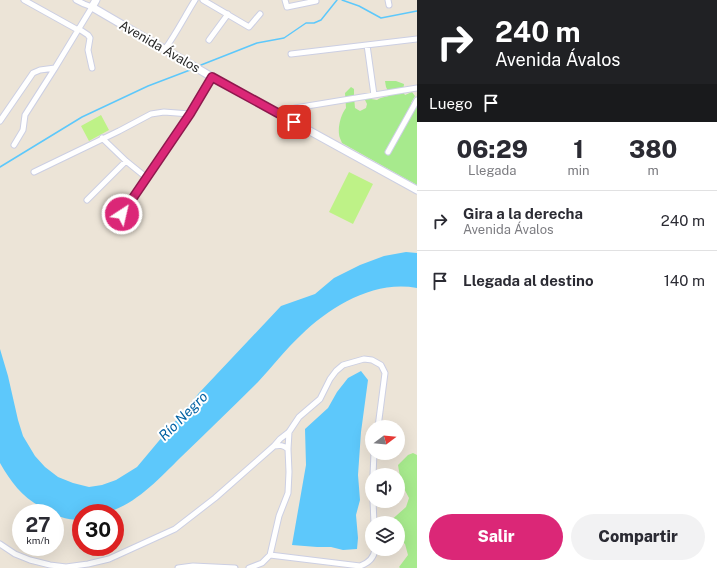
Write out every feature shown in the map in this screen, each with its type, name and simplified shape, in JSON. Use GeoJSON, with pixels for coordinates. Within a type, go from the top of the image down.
{"type":"FeatureCollection","features":[{"type":"Feature","properties":{"kind":"street"},"geometry":{"type":"LineString","coordinates":[[24,0],[88,35],[90,38],[88,50],[92,68]]}},
{"type":"Feature","properties":{"kind":"street"},"geometry":{"type":"LineString","coordinates":[[76,0],[84,4],[94,3]]}},
{"type":"Feature","properties":{"kind":"street"},"geometry":{"type":"LineString","coordinates":[[165,49],[195,0]]}},
{"type":"Feature","properties":{"kind":"street"},"geometry":{"type":"LineString","coordinates":[[203,0],[249,27],[260,14]]}},
{"type":"Feature","properties":{"kind":"street"},"geometry":{"type":"LineString","coordinates":[[285,0],[287,7],[316,1]]}},
{"type":"Feature","properties":{"kind":"street"},"geometry":{"type":"LineString","coordinates":[[14,145],[23,130],[25,115],[94,3]]}},
{"type":"Feature","properties":{"kind":"street","name":"Avenida Ávalos"},"geometry":{"type":"LineString","coordinates":[[94,3],[165,49],[212,77],[417,190]]}},
{"type":"Feature","properties":{"kind":"street"},"geometry":{"type":"LineString","coordinates":[[209,40],[228,14]]}},
{"type":"Feature","properties":{"kind":"street"},"geometry":{"type":"LineString","coordinates":[[291,54],[417,39]]}},
{"type":"Feature","properties":{"kind":"street"},"geometry":{"type":"LineString","coordinates":[[367,45],[374,95]]}},
{"type":"Feature","properties":{"kind":"street"},"geometry":{"type":"LineString","coordinates":[[0,121],[33,73],[40,70],[55,68]]}},
{"type":"Feature","properties":{"kind":"street"},"geometry":{"type":"LineString","coordinates":[[122,214],[190,114],[212,77]]}},
{"type":"Feature","properties":{"kind":"street"},"geometry":{"type":"LineString","coordinates":[[295,108],[417,88]]}},
{"type":"Feature","properties":{"kind":"street"},"geometry":{"type":"LineString","coordinates":[[388,152],[417,100]]}},
{"type":"Feature","properties":{"kind":"street"},"geometry":{"type":"LineString","coordinates":[[34,172],[151,114],[164,112],[190,114]]}},
{"type":"Feature","properties":{"kind":"street"},"geometry":{"type":"LineString","coordinates":[[102,138],[126,161],[147,178]]}},
{"type":"Feature","properties":{"kind":"street"},"geometry":{"type":"LineString","coordinates":[[87,200],[126,161]]}},
{"type":"Feature","properties":{"kind":"street"},"geometry":{"type":"LineString","coordinates":[[0,544],[15,554],[30,560],[50,565],[66,567],[88,566],[109,559],[175,529],[215,498],[289,432],[299,417],[320,399],[330,379],[343,365],[364,359],[372,360],[381,365],[385,373],[379,420]]}},
{"type":"Feature","properties":{"kind":"street"},"geometry":{"type":"LineString","coordinates":[[249,568],[262,563],[270,555],[279,516],[288,493],[289,432]]}},
{"type":"Feature","properties":{"kind":"street"},"geometry":{"type":"LineString","coordinates":[[274,446],[282,445],[288,449]]}},
{"type":"Feature","properties":{"kind":"street"},"geometry":{"type":"LineString","coordinates":[[270,555],[361,567],[374,556]]}},
{"type":"Feature","properties":{"kind":"street"},"geometry":{"type":"LineString","coordinates":[[178,568],[193,566],[235,568]]}},
{"type":"Feature","properties":{"kind":"green space"},"geometry":{"type":"Polygon","coordinates":[[[385,81],[396,81],[404,84],[403,92],[405,95],[412,92],[415,96],[411,103],[417,103],[417,185],[342,143],[339,136],[340,120],[346,108],[345,93],[351,87],[354,89],[355,108],[360,111],[366,108],[367,104],[365,95],[371,99],[377,100],[390,95],[385,81]]]}},
{"type":"Feature","properties":{"kind":"green space"},"geometry":{"type":"Polygon","coordinates":[[[101,115],[109,130],[89,141],[81,126],[101,115]]]}},
{"type":"Feature","properties":{"kind":"green space"},"geometry":{"type":"Polygon","coordinates":[[[349,172],[373,184],[353,224],[329,212],[349,172]]]}},
{"type":"Feature","properties":{"kind":"green space"},"geometry":{"type":"Polygon","coordinates":[[[413,453],[417,455],[417,568],[399,567],[408,555],[405,544],[405,516],[396,516],[406,507],[409,498],[405,490],[405,468],[398,468],[398,465],[405,460],[408,455],[413,453]]]}},
{"type":"Feature","properties":{"kind":"water","name":"Río Negro"},"geometry":{"type":"Polygon","coordinates":[[[406,252],[417,253],[417,288],[385,288],[369,292],[340,305],[326,314],[295,341],[258,382],[156,482],[128,503],[124,505],[72,504],[72,520],[64,518],[64,504],[34,503],[22,493],[8,476],[0,463],[0,349],[23,436],[35,456],[45,467],[58,477],[89,487],[102,485],[116,480],[137,467],[199,393],[281,306],[315,294],[334,278],[360,265],[384,256],[406,252]]]}},
{"type":"Feature","properties":{"kind":"water"},"geometry":{"type":"Polygon","coordinates":[[[361,371],[368,380],[361,432],[358,475],[360,500],[356,515],[358,538],[357,549],[343,550],[331,547],[292,545],[306,465],[305,429],[328,408],[337,392],[348,378],[361,371]]]}},
{"type":"Feature","properties":{"kind":"waterway"},"geometry":{"type":"LineString","coordinates":[[201,65],[257,43],[284,38],[306,23],[314,23],[321,20],[337,0]]}},
{"type":"Feature","properties":{"kind":"waterway"},"geometry":{"type":"LineString","coordinates":[[342,0],[359,6],[381,18],[417,11]]}},
{"type":"Feature","properties":{"kind":"waterway"},"geometry":{"type":"LineString","coordinates":[[0,167],[82,117],[148,86],[190,70]]}},
{"type":"Feature","properties":{"kind":"route"},"geometry":{"type":"LineString","coordinates":[[122,214],[190,114],[212,77],[294,122]]}}]}
